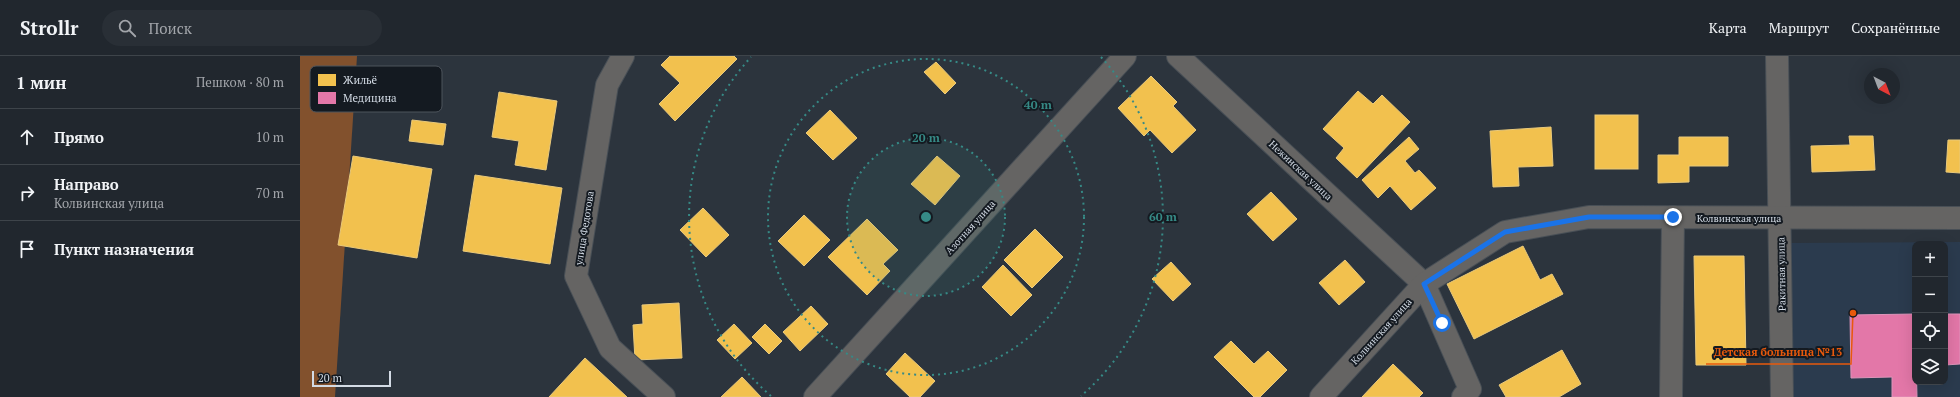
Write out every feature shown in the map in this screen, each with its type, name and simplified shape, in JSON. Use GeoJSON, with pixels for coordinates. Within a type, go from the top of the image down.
{"type":"FeatureCollection","features":[{"type":"Feature","properties":{"kind":"street","name":"улица Федотова"},"geometry":{"type":"LineString","coordinates":[[622,56],[606,85],[576,276],[610,348],[664,397]]}},
{"type":"Feature","properties":{"kind":"street","name":"Азотная улица"},"geometry":{"type":"LineString","coordinates":[[816,397],[1125,56]]}},
{"type":"Feature","properties":{"kind":"street","name":"Нежинская улица"},"geometry":{"type":"LineString","coordinates":[[1178,56],[1424,284]]}},
{"type":"Feature","properties":{"kind":"street","name":"Ракитная улица"},"geometry":{"type":"LineString","coordinates":[[1777,56],[1782,397]]}},
{"type":"Feature","properties":{"kind":"street","name":"Колвинская улица"},"geometry":{"type":"LineString","coordinates":[[1321,397],[1424,284],[1505,232],[1589,217],[1960,218]]}},
{"type":"Feature","properties":{"kind":"street"},"geometry":{"type":"LineString","coordinates":[[1671,397],[1673,217]]}},
{"type":"Feature","properties":{"kind":"street"},"geometry":{"type":"LineString","coordinates":[[1424,284],[1469,394]]}},
{"type":"Feature","properties":{"kind":"shaded area"},"geometry":{"type":"Polygon","coordinates":[[[300,56],[357,56],[356,66],[310,66],[310,112],[353,112],[335,397],[300,397],[300,56]]]}},
{"type":"Feature","properties":{"kind":"shaded area"},"geometry":{"type":"Polygon","coordinates":[[[1912,242],[1912,385],[1948,385],[1948,242],[1960,242],[1960,397],[1791,397],[1790,243],[1912,242]]]}},
{"type":"Feature","properties":{"kind":"building: Жильё"},"geometry":{"type":"Polygon","coordinates":[[[670,56],[734,56],[737,59],[675,121],[659,104],[680,83],[661,65],[670,56]]]}},
{"type":"Feature","properties":{"kind":"building: Жильё"},"geometry":{"type":"Polygon","coordinates":[[[936,62],[956,83],[945,94],[924,72],[936,62]]]}},
{"type":"Feature","properties":{"kind":"building: Жильё"},"geometry":{"type":"Polygon","coordinates":[[[1151,76],[1177,102],[1173,106],[1196,130],[1172,153],[1150,130],[1144,136],[1118,108],[1151,76]]]}},
{"type":"Feature","properties":{"kind":"building: Жильё"},"geometry":{"type":"Polygon","coordinates":[[[1358,91],[1373,104],[1382,95],[1410,122],[1357,178],[1336,158],[1344,148],[1323,129],[1358,91]]]}},
{"type":"Feature","properties":{"kind":"building: Жильё"},"geometry":{"type":"Polygon","coordinates":[[[499,92],[557,101],[546,170],[515,165],[519,141],[492,137],[499,92]]]}},
{"type":"Feature","properties":{"kind":"building: Жильё"},"geometry":{"type":"Polygon","coordinates":[[[830,110],[857,138],[833,160],[806,133],[830,110]]]}},
{"type":"Feature","properties":{"kind":"building: Жильё"},"geometry":{"type":"Polygon","coordinates":[[[1595,115],[1638,115],[1638,169],[1595,169],[1595,115]]]}},
{"type":"Feature","properties":{"kind":"building: Жильё"},"geometry":{"type":"Polygon","coordinates":[[[412,120],[446,124],[443,145],[409,141],[412,120]]]}},
{"type":"Feature","properties":{"kind":"building: Жильё"},"geometry":{"type":"Polygon","coordinates":[[[1551,127],[1553,166],[1518,167],[1519,186],[1493,187],[1490,131],[1551,127]]]}},
{"type":"Feature","properties":{"kind":"building: Жильё"},"geometry":{"type":"Polygon","coordinates":[[[1849,136],[1873,136],[1875,170],[1812,172],[1811,146],[1850,145],[1849,136]]]}},
{"type":"Feature","properties":{"kind":"building: Жильё"},"geometry":{"type":"Polygon","coordinates":[[[1409,137],[1419,149],[1405,161],[1415,173],[1419,170],[1436,188],[1411,210],[1390,186],[1378,198],[1362,180],[1409,137]]]}},
{"type":"Feature","properties":{"kind":"building: Жильё"},"geometry":{"type":"Polygon","coordinates":[[[1679,137],[1728,137],[1728,166],[1689,166],[1689,182],[1658,183],[1658,155],[1679,155],[1679,137]]]}},
{"type":"Feature","properties":{"kind":"building: Жильё"},"geometry":{"type":"Polygon","coordinates":[[[1948,140],[1960,140],[1960,173],[1946,172],[1948,140]]]}},
{"type":"Feature","properties":{"kind":"building: Жильё"},"geometry":{"type":"Polygon","coordinates":[[[353,156],[432,169],[417,258],[338,245],[353,156]]]}},
{"type":"Feature","properties":{"kind":"building: Жильё"},"geometry":{"type":"Polygon","coordinates":[[[937,156],[960,176],[935,205],[911,184],[937,156]]]}},
{"type":"Feature","properties":{"kind":"building: Жильё"},"geometry":{"type":"Polygon","coordinates":[[[475,175],[562,188],[550,264],[463,251],[475,175]]]}},
{"type":"Feature","properties":{"kind":"building: Жильё"},"geometry":{"type":"Polygon","coordinates":[[[1271,192],[1297,219],[1273,241],[1247,214],[1271,192]]]}},
{"type":"Feature","properties":{"kind":"building: Жильё"},"geometry":{"type":"Polygon","coordinates":[[[703,208],[729,235],[706,257],[680,230],[703,208]]]}},
{"type":"Feature","properties":{"kind":"building: Жильё"},"geometry":{"type":"Polygon","coordinates":[[[804,215],[830,240],[804,266],[778,241],[804,215]]]}},
{"type":"Feature","properties":{"kind":"building: Жильё"},"geometry":{"type":"Polygon","coordinates":[[[867,219],[898,250],[883,264],[890,271],[867,295],[828,257],[867,219]]]}},
{"type":"Feature","properties":{"kind":"building: Жильё"},"geometry":{"type":"Polygon","coordinates":[[[1035,229],[1063,257],[1032,288],[1004,260],[1035,229]]]}},
{"type":"Feature","properties":{"kind":"building: Жильё"},"geometry":{"type":"Polygon","coordinates":[[[1523,246],[1540,280],[1552,274],[1563,294],[1474,339],[1447,284],[1523,246]]]}},
{"type":"Feature","properties":{"kind":"building: Жильё"},"geometry":{"type":"Polygon","coordinates":[[[1694,256],[1744,256],[1746,365],[1696,365],[1694,256]]]}},
{"type":"Feature","properties":{"kind":"building: Жильё"},"geometry":{"type":"Polygon","coordinates":[[[1345,260],[1365,282],[1339,305],[1319,283],[1345,260]]]}},
{"type":"Feature","properties":{"kind":"building: Жильё"},"geometry":{"type":"Polygon","coordinates":[[[1171,262],[1191,284],[1173,301],[1152,279],[1171,262]]]}},
{"type":"Feature","properties":{"kind":"building: Жильё"},"geometry":{"type":"Polygon","coordinates":[[[1003,265],[1032,295],[1011,316],[982,287],[1003,265]]]}},
{"type":"Feature","properties":{"kind":"building: Жильё"},"geometry":{"type":"Polygon","coordinates":[[[679,303],[682,358],[635,360],[633,325],[643,324],[642,305],[679,303]]]}},
{"type":"Feature","properties":{"kind":"building: Жильё"},"geometry":{"type":"Polygon","coordinates":[[[811,306],[828,324],[800,351],[783,332],[811,306]]]}},
{"type":"Feature","properties":{"kind":"building: Жильё"},"geometry":{"type":"Polygon","coordinates":[[[734,324],[752,343],[735,359],[717,340],[734,324]]]}},
{"type":"Feature","properties":{"kind":"building: Жильё"},"geometry":{"type":"Polygon","coordinates":[[[765,324],[782,341],[769,354],[752,337],[765,324]]]}},
{"type":"Feature","properties":{"kind":"building: Жильё"},"geometry":{"type":"Polygon","coordinates":[[[1231,341],[1254,364],[1268,351],[1287,370],[1260,397],[1254,397],[1214,357],[1231,341]]]}},
{"type":"Feature","properties":{"kind":"building: Жильё"},"geometry":{"type":"Polygon","coordinates":[[[1562,350],[1581,384],[1559,397],[1506,397],[1499,385],[1562,350]]]}},
{"type":"Feature","properties":{"kind":"building: Жильё"},"geometry":{"type":"Polygon","coordinates":[[[905,353],[935,381],[920,397],[910,397],[886,374],[905,353]]]}},
{"type":"Feature","properties":{"kind":"building: Жильё"},"geometry":{"type":"Polygon","coordinates":[[[585,358],[627,397],[549,397],[585,358]]]}},
{"type":"Feature","properties":{"kind":"building: Жильё"},"geometry":{"type":"Polygon","coordinates":[[[1393,364],[1423,393],[1419,397],[1362,397],[1393,364]]]}},
{"type":"Feature","properties":{"kind":"building: Жильё"},"geometry":{"type":"Polygon","coordinates":[[[742,377],[761,397],[721,397],[742,377]]]}},
{"type":"Feature","properties":{"kind":"building: Медицина"},"geometry":{"type":"Polygon","coordinates":[[[1912,314],[1912,385],[1917,385],[1917,397],[1892,397],[1892,377],[1851,378],[1850,315],[1912,314]]]}},
{"type":"Feature","properties":{"kind":"building: Медицина"},"geometry":{"type":"Polygon","coordinates":[[[1948,314],[1960,314],[1960,364],[1948,365],[1948,314]]]}},
{"type":"Feature","properties":{"kind":"place","name":"Детская больница №13"},"geometry":{"type":"Point","coordinates":[1853,313]}},
{"type":"Feature","properties":{"kind":"route"},"geometry":{"type":"LineString","coordinates":[[1442,323],[1424,284],[1505,232],[1589,217],[1673,217]]}}]}
